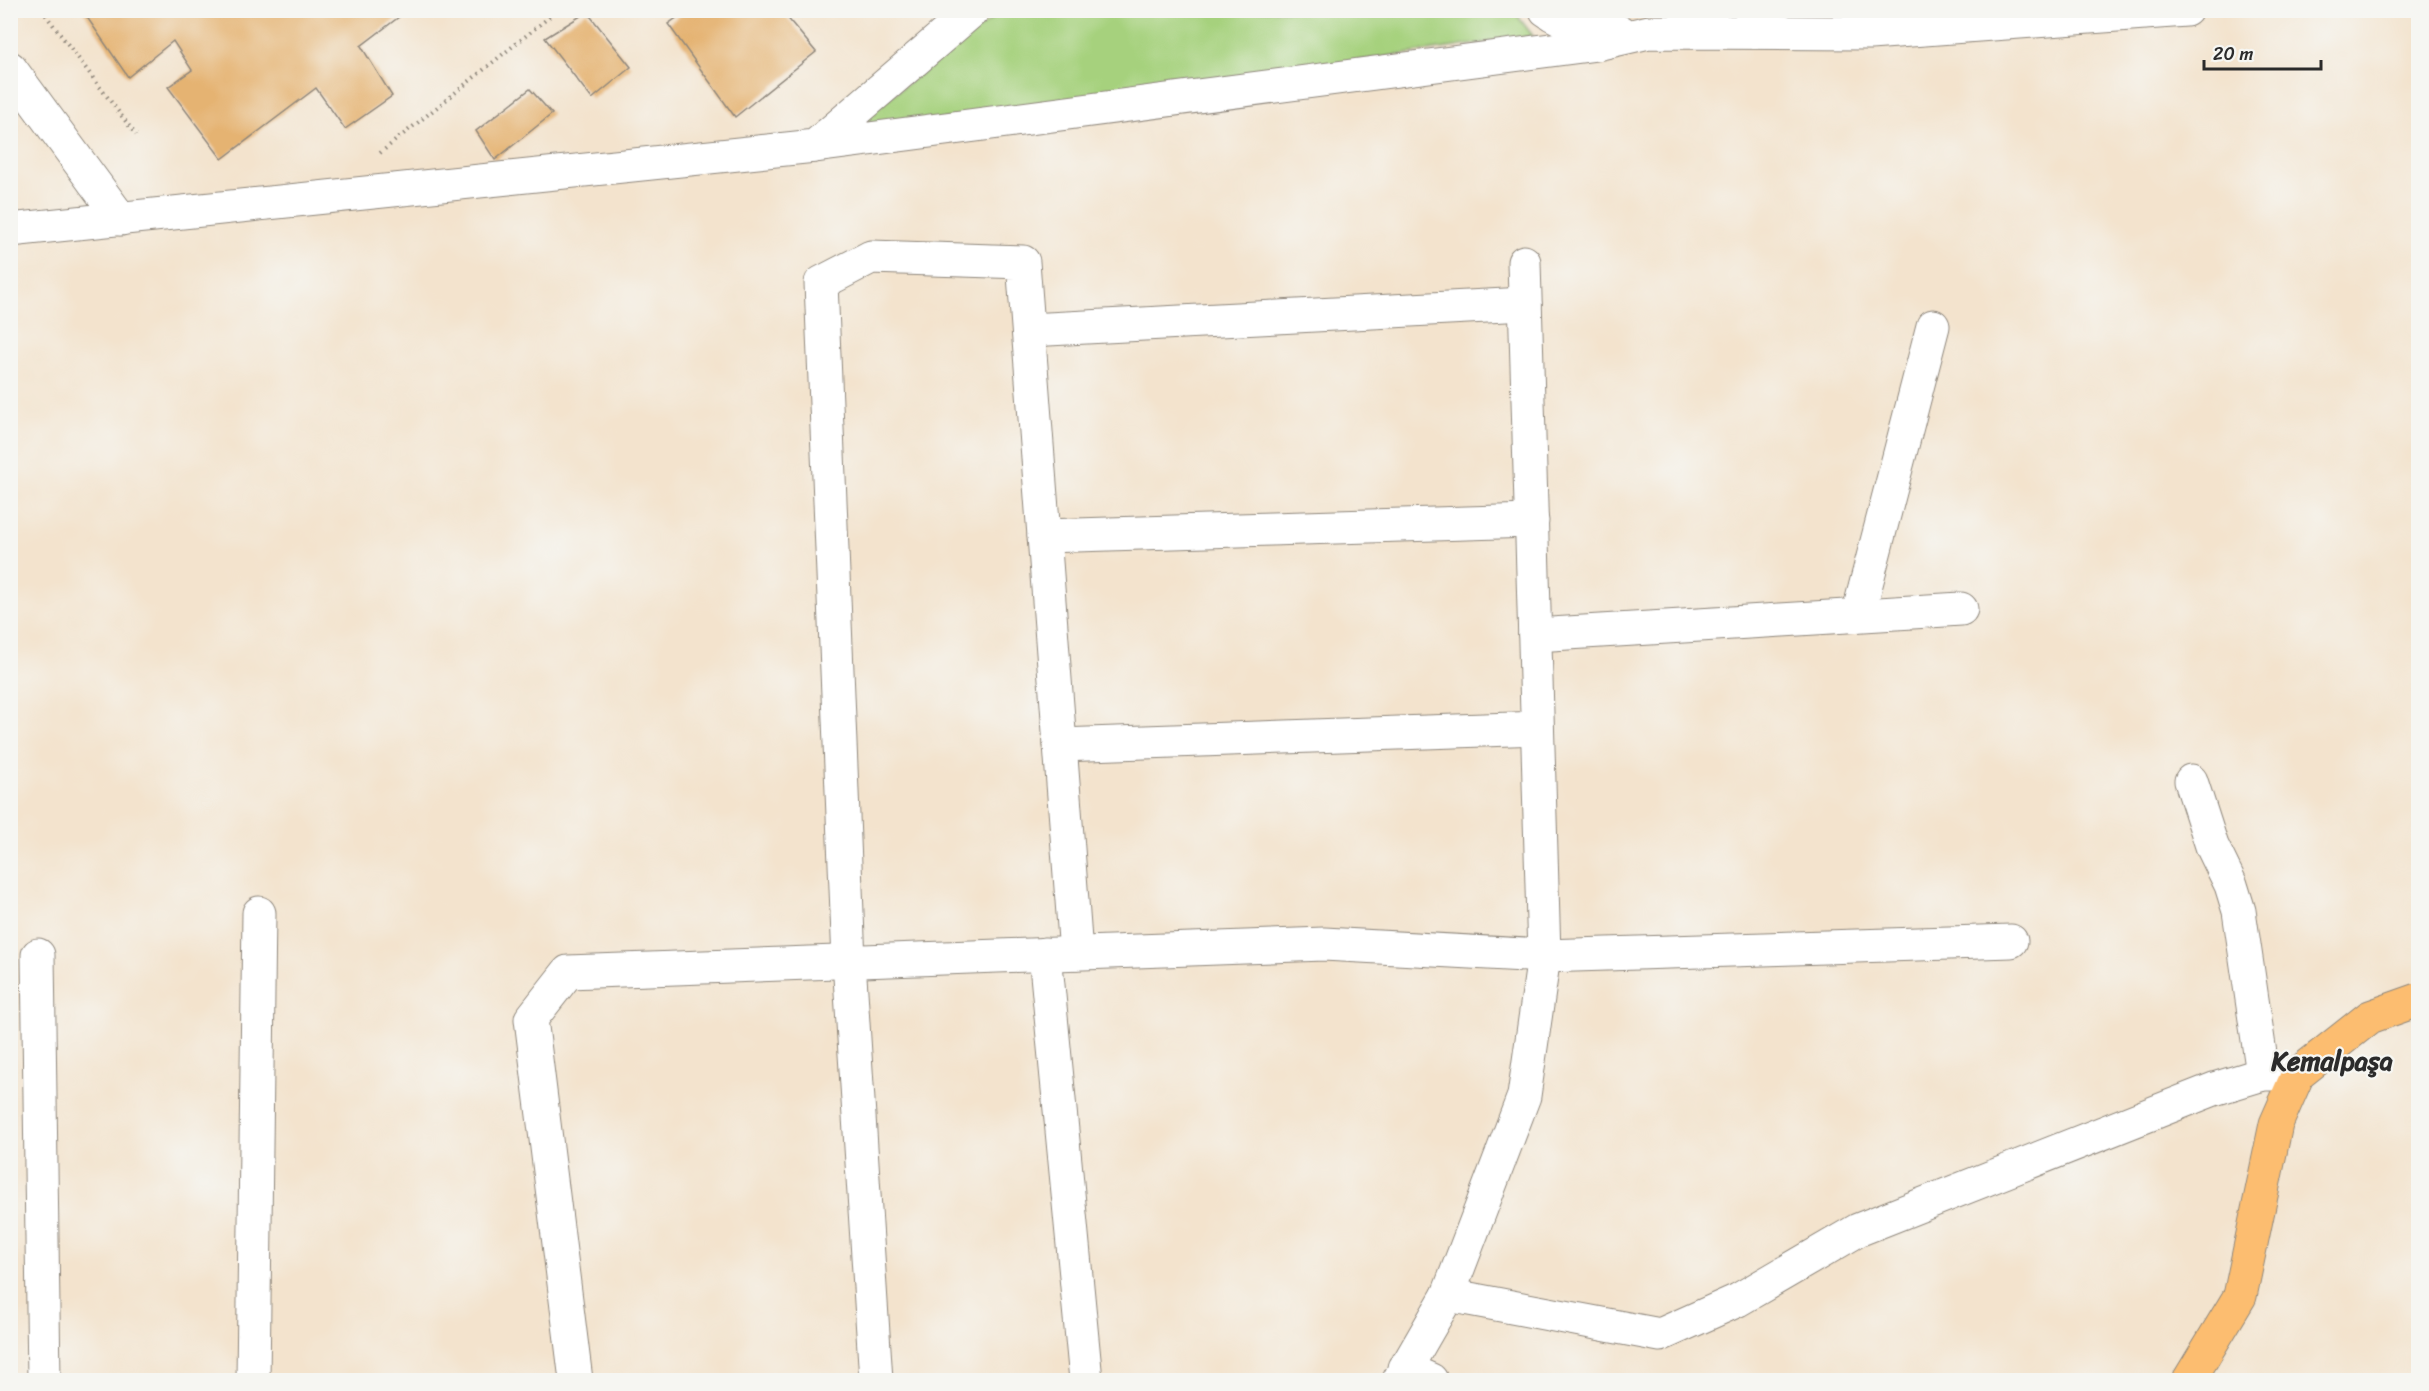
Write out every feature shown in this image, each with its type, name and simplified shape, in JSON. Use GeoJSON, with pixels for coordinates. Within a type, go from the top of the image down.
{"type":"FeatureCollection","features":[{"type":"Feature","properties":{"kind":"main road"},"geometry":{"type":"LineString","coordinates":[[2189,1380],[2240,1296],[2276,1124],[2298,1074],[2370,1017],[2418,1000]]}},
{"type":"Feature","properties":{"kind":"street"},"geometry":{"type":"LineString","coordinates":[[815,146],[973,10]]}},
{"type":"Feature","properties":{"kind":"street"},"geometry":{"type":"LineString","coordinates":[[1546,10],[1554,17],[1608,32],[1870,33],[2186,10]]}},
{"type":"Feature","properties":{"kind":"street"},"geometry":{"type":"LineString","coordinates":[[10,230],[815,146],[1597,44],[1649,32],[1688,10]]}},
{"type":"Feature","properties":{"kind":"street"},"geometry":{"type":"LineString","coordinates":[[10,68],[121,219]]}},
{"type":"Feature","properties":{"kind":"street"},"geometry":{"type":"LineString","coordinates":[[876,1380],[849,961],[821,283],[871,257],[1023,261],[1060,745],[1060,953],[1086,1380]]}},
{"type":"Feature","properties":{"kind":"street"},"geometry":{"type":"LineString","coordinates":[[1411,1376],[1448,1295],[1524,1096],[1544,957],[1524,262]]}},
{"type":"Feature","properties":{"kind":"street"},"geometry":{"type":"LineString","coordinates":[[1029,330],[1525,304]]}},
{"type":"Feature","properties":{"kind":"street"},"geometry":{"type":"LineString","coordinates":[[1858,615],[1933,326]]}},
{"type":"Feature","properties":{"kind":"street"},"geometry":{"type":"LineString","coordinates":[[1044,536],[1532,521]]}},
{"type":"Feature","properties":{"kind":"street"},"geometry":{"type":"LineString","coordinates":[[1535,635],[1961,609]]}},
{"type":"Feature","properties":{"kind":"street"},"geometry":{"type":"LineString","coordinates":[[1060,745],[1537,728]]}},
{"type":"Feature","properties":{"kind":"street"},"geometry":{"type":"LineString","coordinates":[[2191,781],[2212,846],[2231,885],[2239,911],[2263,1074]]}},
{"type":"Feature","properties":{"kind":"street"},"geometry":{"type":"LineString","coordinates":[[253,1380],[259,913]]}},
{"type":"Feature","properties":{"kind":"street"},"geometry":{"type":"LineString","coordinates":[[576,1380],[531,1019],[568,972],[1324,944],[1544,957],[2011,941]]}},
{"type":"Feature","properties":{"kind":"street"},"geometry":{"type":"LineString","coordinates":[[38,955],[45,1380]]}},
{"type":"Feature","properties":{"kind":"street"},"geometry":{"type":"LineString","coordinates":[[1448,1295],[1660,1335],[1738,1300],[1858,1230],[2214,1089],[2263,1074],[2298,1074]]}},
{"type":"Feature","properties":{"kind":"path"},"geometry":{"type":"LineString","coordinates":[[42,10],[136,135]]}},
{"type":"Feature","properties":{"kind":"path"},"geometry":{"type":"LineString","coordinates":[[371,160],[558,10]]}},
{"type":"Feature","properties":{"kind":"green space"},"geometry":{"type":"Polygon","coordinates":[[[1513,10],[1533,36],[842,134],[1002,11],[1513,10]]]}},
{"type":"Feature","properties":{"kind":"building"},"geometry":{"type":"Polygon","coordinates":[[[82,10],[408,10],[361,46],[392,96],[345,129],[316,88],[222,159],[168,87],[192,70],[173,41],[128,77],[82,10]]]}},
{"type":"Feature","properties":{"kind":"building"},"geometry":{"type":"Polygon","coordinates":[[[688,10],[781,10],[816,52],[735,117],[668,24],[688,10]]]}},
{"type":"Feature","properties":{"kind":"building"},"geometry":{"type":"Polygon","coordinates":[[[587,12],[631,67],[592,99],[545,38],[587,12]]]}},
{"type":"Feature","properties":{"kind":"building"},"geometry":{"type":"Polygon","coordinates":[[[530,89],[552,114],[495,160],[476,131],[530,89]]]}},
{"type":"Feature","properties":{"kind":"district","name":"Kemalpaşa"},"geometry":{"type":"Point","coordinates":[2332,1061]}}]}
